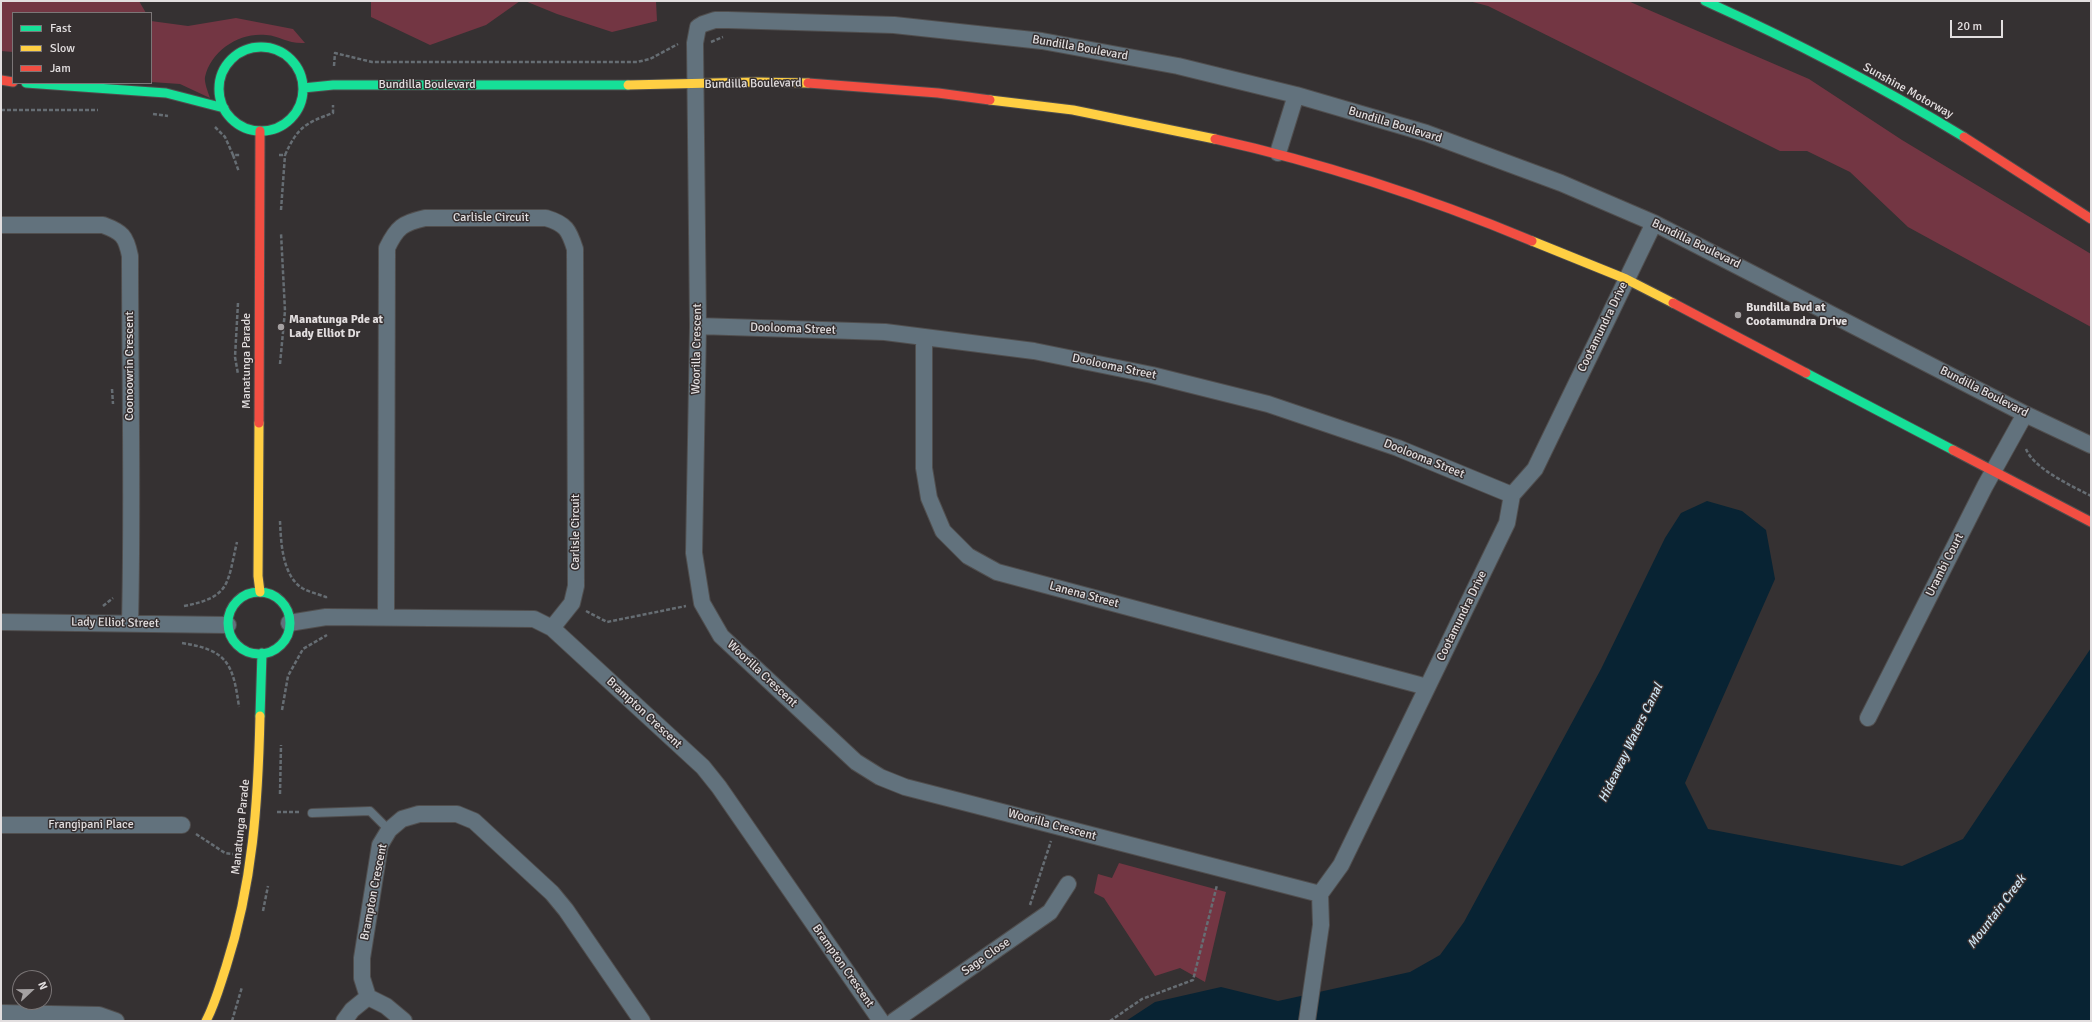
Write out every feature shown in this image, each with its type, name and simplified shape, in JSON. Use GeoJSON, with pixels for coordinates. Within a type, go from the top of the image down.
{"type":"FeatureCollection","features":[{"type":"Feature","properties":{"kind":"main road","name":"Sunshine Motorway"},"geometry":{"type":"LineString","coordinates":[[1705,1],[1791,41],[1878,87],[2019,170],[2091,219]]}},
{"type":"Feature","properties":{"kind":"main road"},"geometry":{"type":"LineString","coordinates":[[263,47],[280,51],[291,60],[300,73],[303,88],[301,102],[295,114],[284,124],[271,130],[260,131],[245,128],[233,120],[224,108],[220,94],[220,80],[225,67],[235,56],[248,49],[263,47]]}},
{"type":"Feature","properties":{"kind":"main road"},"geometry":{"type":"LineString","coordinates":[[1,80],[12,82]]}},
{"type":"Feature","properties":{"kind":"main road","name":"Bundilla Boulevard"},"geometry":{"type":"LineString","coordinates":[[303,88],[334,85],[695,85],[755,82],[827,84],[938,93],[1073,110],[1161,127],[1278,153],[1388,187],[1487,222],[1626,279],[2091,522]]}},
{"type":"Feature","properties":{"kind":"main road"},"geometry":{"type":"LineString","coordinates":[[40,84],[166,93],[224,108]]}},
{"type":"Feature","properties":{"kind":"main road","name":"Manatunga Parade"},"geometry":{"type":"LineString","coordinates":[[260,131],[258,576],[260,592]]}},
{"type":"Feature","properties":{"kind":"main road"},"geometry":{"type":"LineString","coordinates":[[260,592],[270,594],[279,599],[286,607],[289,623],[286,637],[280,645],[272,651],[253,653],[239,646],[230,634],[228,625],[229,614],[233,605],[241,598],[250,593],[260,592]]}},
{"type":"Feature","properties":{"kind":"main road","name":"Manatunga Parade"},"geometry":{"type":"LineString","coordinates":[[206,1021],[213,1007],[236,936],[252,857],[258,796],[262,653]]}},
{"type":"Feature","properties":{"kind":"street","name":"Bundilla Boulevard"},"geometry":{"type":"LineString","coordinates":[[695,85],[695,35],[698,28],[702,24],[715,20],[728,20],[894,26],[1042,41],[1178,66],[1296,95],[1426,133],[1561,183],[1654,223],[2025,414],[2091,445]]}},
{"type":"Feature","properties":{"kind":"street","name":"Woorilla Crescent"},"geometry":{"type":"LineString","coordinates":[[695,85],[698,326],[694,553],[702,603],[721,636],[856,762],[880,776],[905,787],[1320,894]]}},
{"type":"Feature","properties":{"kind":"street"},"geometry":{"type":"LineString","coordinates":[[1278,153],[1296,95]]}},
{"type":"Feature","properties":{"kind":"street","name":"Carlisle Circuit"},"geometry":{"type":"LineString","coordinates":[[386,617],[387,248],[395,231],[409,222],[425,218],[546,218],[560,222],[570,234],[575,249],[576,586],[572,603],[552,628]]}},
{"type":"Feature","properties":{"kind":"street","name":"Cootamundra Drive"},"geometry":{"type":"LineString","coordinates":[[1320,894],[1341,865],[1426,687],[1507,523],[1512,495],[1535,469],[1654,223]]}},
{"type":"Feature","properties":{"kind":"street","name":"Coonoowrin Crescent"},"geometry":{"type":"LineString","coordinates":[[1,225],[103,225],[117,230],[127,240],[130,256],[132,531],[130,623]]}},
{"type":"Feature","properties":{"kind":"street","name":"Doolooma Street"},"geometry":{"type":"LineString","coordinates":[[698,326],[885,332],[1034,351],[1152,375],[1268,404],[1398,448],[1512,495]]}},
{"type":"Feature","properties":{"kind":"street","name":"Lanena Street"},"geometry":{"type":"LineString","coordinates":[[924,337],[924,468],[929,498],[943,531],[968,556],[997,572],[1426,687]]}},
{"type":"Feature","properties":{"kind":"street","name":"Urambi Court"},"geometry":{"type":"LineString","coordinates":[[1868,718],[1993,471],[2025,414]]}},
{"type":"Feature","properties":{"kind":"street","name":"Brampton Crescent"},"geometry":{"type":"LineString","coordinates":[[289,623],[326,617],[534,619],[552,628],[707,772],[719,786],[881,1021]]}},
{"type":"Feature","properties":{"kind":"street","name":"Lady Elliot Street"},"geometry":{"type":"LineString","coordinates":[[1,622],[228,625]]}},
{"type":"Feature","properties":{"kind":"street","name":"Brampton Crescent"},"geometry":{"type":"LineString","coordinates":[[368,997],[362,978],[362,958],[380,846],[389,830],[402,819],[419,814],[457,814],[474,821],[552,893],[566,910],[642,1021]]}},
{"type":"Feature","properties":{"kind":"street","name":"Frangipani Place"},"geometry":{"type":"LineString","coordinates":[[1,825],[182,825]]}},
{"type":"Feature","properties":{"kind":"street","name":"Sage Close"},"geometry":{"type":"LineString","coordinates":[[894,1021],[1050,912],[1068,884]]}},
{"type":"Feature","properties":{"kind":"street"},"geometry":{"type":"LineString","coordinates":[[1307,1021],[1311,984],[1321,925],[1320,894]]}},
{"type":"Feature","properties":{"kind":"street"},"geometry":{"type":"LineString","coordinates":[[344,1021],[352,1010],[368,997],[386,1006],[404,1021]]}},
{"type":"Feature","properties":{"kind":"street"},"geometry":{"type":"LineString","coordinates":[[1,1013],[99,1015],[116,1021]]}},
{"type":"Feature","properties":{"kind":"lane"},"geometry":{"type":"LineString","coordinates":[[312,813],[370,811],[389,830]]}},
{"type":"Feature","properties":{"kind":"path"},"geometry":{"type":"LineString","coordinates":[[709,43],[726,36]]}},
{"type":"Feature","properties":{"kind":"path"},"geometry":{"type":"LineString","coordinates":[[334,62],[335,53],[372,62],[637,62],[650,59],[681,43]]}},
{"type":"Feature","properties":{"kind":"path"},"geometry":{"type":"LineString","coordinates":[[278,155],[285,155],[292,137],[306,124],[333,113],[333,105]]}},
{"type":"Feature","properties":{"kind":"path"},"geometry":{"type":"LineString","coordinates":[[1,110],[102,110]]}},
{"type":"Feature","properties":{"kind":"path"},"geometry":{"type":"LineString","coordinates":[[147,113],[169,116]]}},
{"type":"Feature","properties":{"kind":"path"},"geometry":{"type":"LineString","coordinates":[[212,125],[225,137],[239,173]]}},
{"type":"Feature","properties":{"kind":"path"},"geometry":{"type":"LineString","coordinates":[[233,155],[239,155]]}},
{"type":"Feature","properties":{"kind":"path"},"geometry":{"type":"LineString","coordinates":[[238,298],[235,357],[239,380]]}},
{"type":"Feature","properties":{"kind":"path"},"geometry":{"type":"LineString","coordinates":[[113,387],[111,396],[113,408]]}},
{"type":"Feature","properties":{"kind":"path"},"geometry":{"type":"LineString","coordinates":[[2024,442],[2026,450],[2031,458],[2044,470],[2091,496]]}},
{"type":"Feature","properties":{"kind":"path"},"geometry":{"type":"LineString","coordinates":[[183,606],[202,603],[215,597],[224,588],[238,540]]}},
{"type":"Feature","properties":{"kind":"path"},"geometry":{"type":"LineString","coordinates":[[97,608],[113,599],[114,595]]}},
{"type":"Feature","properties":{"kind":"path"},"geometry":{"type":"LineString","coordinates":[[572,603],[607,622],[702,603]]}},
{"type":"Feature","properties":{"kind":"path"},"geometry":{"type":"LineString","coordinates":[[179,642],[192,644],[225,658],[237,690],[240,711]]}},
{"type":"Feature","properties":{"kind":"path"},"geometry":{"type":"LineString","coordinates":[[277,812],[312,813]]}},
{"type":"Feature","properties":{"kind":"path"},"geometry":{"type":"LineString","coordinates":[[182,825],[225,853],[252,857]]}},
{"type":"Feature","properties":{"kind":"path"},"geometry":{"type":"LineString","coordinates":[[1027,911],[1033,899],[1050,841]]}},
{"type":"Feature","properties":{"kind":"path"},"geometry":{"type":"LineString","coordinates":[[233,861],[234,847]]}},
{"type":"Feature","properties":{"kind":"path"},"geometry":{"type":"LineString","coordinates":[[1110,1021],[1142,999],[1193,980],[1221,869]]}},
{"type":"Feature","properties":{"kind":"shaded area"},"geometry":{"type":"Polygon","coordinates":[[[1,1],[139,1],[145,12],[12,12],[12,52],[1,51],[1,1]]]}},
{"type":"Feature","properties":{"kind":"shaded area"},"geometry":{"type":"Polygon","coordinates":[[[371,1],[520,1],[486,25],[430,45],[371,17],[371,1]]]}},
{"type":"Feature","properties":{"kind":"shaded area"},"geometry":{"type":"Polygon","coordinates":[[[525,1],[656,1],[657,21],[612,32],[557,14],[525,1]]]}},
{"type":"Feature","properties":{"kind":"shaded area"},"geometry":{"type":"Polygon","coordinates":[[[1469,1],[1628,1],[1809,79],[1902,140],[2091,254],[2091,327],[1908,227],[1850,172],[1807,151],[1780,151],[1488,6],[1469,1]]]}},
{"type":"Feature","properties":{"kind":"shaded area"},"geometry":{"type":"Polygon","coordinates":[[[236,18],[293,29],[305,43],[293,42],[266,35],[256,35],[246,36],[228,45],[220,51],[208,67],[205,79],[210,98],[180,84],[152,82],[152,21],[188,26],[236,18]]]}},
{"type":"Feature","properties":{"kind":"shaded area"},"geometry":{"type":"Polygon","coordinates":[[[1119,863],[1226,892],[1205,982],[1180,968],[1155,976],[1104,898],[1094,893],[1098,874],[1112,878],[1119,863]]]}},
{"type":"Feature","properties":{"kind":"water"},"geometry":{"type":"Polygon","coordinates":[[[1707,501],[1742,511],[1766,530],[1775,579],[1685,783],[1708,829],[1902,866],[1963,839],[2091,648],[2091,1021],[1126,1021],[1155,1002],[1221,987],[1278,1001],[1410,972],[1440,955],[1464,922],[1601,669],[1665,538],[1681,513],[1707,501]]]}},
{"type":"Feature","properties":{"kind":"traffic: fast"},"geometry":{"type":"LineString","coordinates":[[1705,1],[1836,65],[1901,100],[1964,137]]}},
{"type":"Feature","properties":{"kind":"traffic: fast"},"geometry":{"type":"LineString","coordinates":[[261,47],[269,48],[284,54],[296,66],[302,81],[303,89],[302,97],[296,112],[284,124],[269,130],[261,131],[253,130],[238,124],[226,112],[220,97],[219,89],[220,81],[226,66],[238,54],[253,48],[261,47]]}},
{"type":"Feature","properties":{"kind":"traffic: fast"},"geometry":{"type":"LineString","coordinates":[[40,84],[166,93],[224,108]]}},
{"type":"Feature","properties":{"kind":"traffic: fast"},"geometry":{"type":"LineString","coordinates":[[303,88],[333,85],[628,85]]}},
{"type":"Feature","properties":{"kind":"traffic: fast"},"geometry":{"type":"LineString","coordinates":[[1806,373],[1953,450]]}},
{"type":"Feature","properties":{"kind":"traffic: fast"},"geometry":{"type":"LineString","coordinates":[[259,592],[271,595],[281,601],[287,611],[290,623],[287,635],[281,645],[271,651],[259,654],[247,651],[237,645],[231,635],[228,623],[231,611],[237,601],[247,595],[259,592]]}},
{"type":"Feature","properties":{"kind":"traffic: fast"},"geometry":{"type":"LineString","coordinates":[[260,716],[262,653]]}},
{"type":"Feature","properties":{"kind":"traffic: slow"},"geometry":{"type":"LineString","coordinates":[[628,85],[755,82],[808,83]]}},
{"type":"Feature","properties":{"kind":"traffic: slow"},"geometry":{"type":"LineString","coordinates":[[990,100],[1073,110],[1215,139]]}},
{"type":"Feature","properties":{"kind":"traffic: slow"},"geometry":{"type":"LineString","coordinates":[[1532,241],[1626,279],[1673,303]]}},
{"type":"Feature","properties":{"kind":"traffic: slow"},"geometry":{"type":"LineString","coordinates":[[259,423],[258,576],[260,592]]}},
{"type":"Feature","properties":{"kind":"traffic: slow"},"geometry":{"type":"LineString","coordinates":[[206,1021],[217,994],[235,936],[248,874],[258,780],[260,716]]}},
{"type":"Feature","properties":{"kind":"traffic: jam"},"geometry":{"type":"LineString","coordinates":[[1,80],[12,82]]}},
{"type":"Feature","properties":{"kind":"traffic: jam"},"geometry":{"type":"LineString","coordinates":[[808,83],[938,93],[990,100]]}},
{"type":"Feature","properties":{"kind":"traffic: jam"},"geometry":{"type":"LineString","coordinates":[[259,423],[260,131]]}},
{"type":"Feature","properties":{"kind":"traffic: jam"},"geometry":{"type":"LineString","coordinates":[[1964,137],[2091,219]]}},
{"type":"Feature","properties":{"kind":"traffic: jam"},"geometry":{"type":"LineString","coordinates":[[1215,139],[1336,170],[1454,210],[1532,241]]}},
{"type":"Feature","properties":{"kind":"traffic: jam"},"geometry":{"type":"LineString","coordinates":[[1673,303],[1806,373]]}},
{"type":"Feature","properties":{"kind":"traffic: jam"},"geometry":{"type":"LineString","coordinates":[[1953,450],[2091,522]]}},
{"type":"Feature","properties":{"kind":"place","name":"Bundilla Bvd at Cootamundra Drive"},"geometry":{"type":"Point","coordinates":[1738,315]}},
{"type":"Feature","properties":{"kind":"place","name":"Manatunga Pde at Lady Elliot Dr"},"geometry":{"type":"Point","coordinates":[281,327]}},
{"type":"Feature","properties":{"kind":"water label","name":"Hideaway Waters Canal"},"geometry":{"type":"Point","coordinates":[1631,743]}},
{"type":"Feature","properties":{"kind":"water label","name":"Mountain Creek"},"geometry":{"type":"Point","coordinates":[1997,912]}}]}
